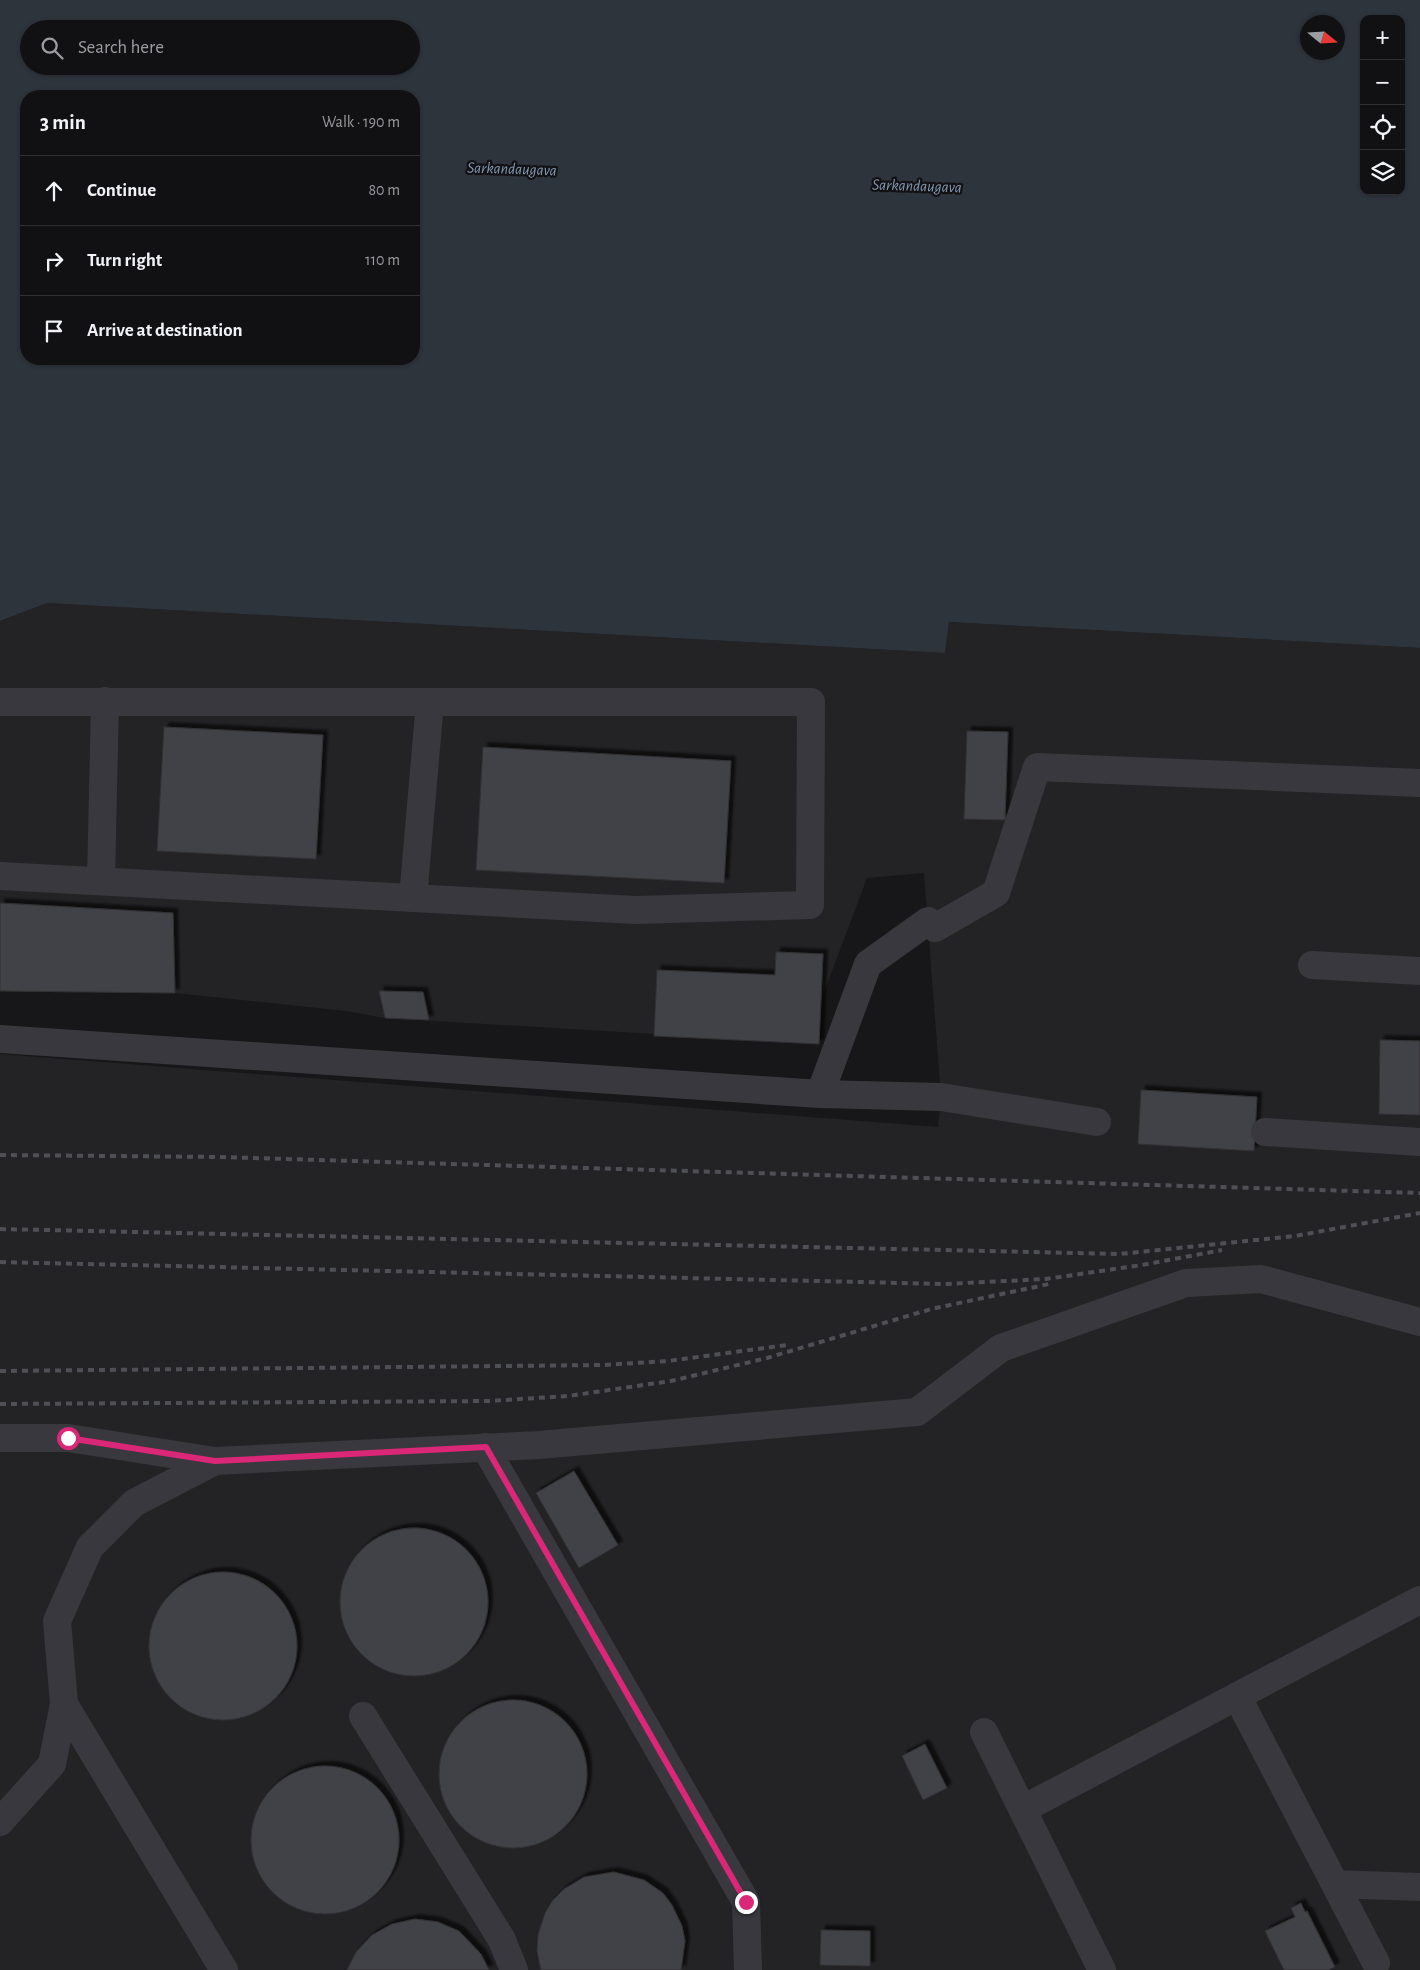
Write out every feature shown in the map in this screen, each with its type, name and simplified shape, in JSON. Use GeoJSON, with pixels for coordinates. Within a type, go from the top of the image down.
{"type":"FeatureCollection","features":[{"type":"Feature","properties":{"kind":"lane"},"geometry":{"type":"LineString","coordinates":[[101,881],[105,701]]}},
{"type":"Feature","properties":{"kind":"lane"},"geometry":{"type":"LineString","coordinates":[[0,702],[811,702],[810,905],[636,910],[0,876]]}},
{"type":"Feature","properties":{"kind":"lane"},"geometry":{"type":"LineString","coordinates":[[413,898],[430,702]]}},
{"type":"Feature","properties":{"kind":"lane"},"geometry":{"type":"LineString","coordinates":[[820,1094],[868,964],[928,921],[935,928],[996,894],[1037,767],[1420,783]]}},
{"type":"Feature","properties":{"kind":"lane"},"geometry":{"type":"LineString","coordinates":[[1312,965],[1420,971]]}},
{"type":"Feature","properties":{"kind":"lane"},"geometry":{"type":"LineString","coordinates":[[0,1038],[820,1094],[941,1097],[1097,1122]]}},
{"type":"Feature","properties":{"kind":"lane"},"geometry":{"type":"LineString","coordinates":[[1265,1132],[1420,1142]]}},
{"type":"Feature","properties":{"kind":"lane"},"geometry":{"type":"LineString","coordinates":[[0,1438],[68,1438],[215,1461],[486,1447],[917,1412],[1001,1348],[1186,1283],[1261,1279],[1420,1322]]}},
{"type":"Feature","properties":{"kind":"lane"},"geometry":{"type":"LineString","coordinates":[[486,1447],[746,1902],[748,1970]]}},
{"type":"Feature","properties":{"kind":"lane"},"geometry":{"type":"LineString","coordinates":[[0,1822],[52,1764],[64,1704],[57,1621],[90,1547],[134,1503],[215,1461]]}},
{"type":"Feature","properties":{"kind":"lane"},"geometry":{"type":"LineString","coordinates":[[1022,1809],[1420,1600]]}},
{"type":"Feature","properties":{"kind":"lane"},"geometry":{"type":"LineString","coordinates":[[1238,1696],[1376,1963]]}},
{"type":"Feature","properties":{"kind":"lane"},"geometry":{"type":"LineString","coordinates":[[64,1704],[224,1970]]}},
{"type":"Feature","properties":{"kind":"lane"},"geometry":{"type":"LineString","coordinates":[[363,1716],[502,1940],[514,1970]]}},
{"type":"Feature","properties":{"kind":"lane"},"geometry":{"type":"LineString","coordinates":[[984,1732],[1102,1970]]}},
{"type":"Feature","properties":{"kind":"lane"},"geometry":{"type":"LineString","coordinates":[[1335,1884],[1420,1887]]}},
{"type":"Feature","properties":{"kind":"shaded area"},"geometry":{"type":"Polygon","coordinates":[[[47,603],[945,653],[949,622],[1420,648],[1420,1970],[0,1970],[0,1054],[938,1127],[941,1097],[924,873],[867,878],[805,1043],[385,1018],[346,1011],[175,993],[0,991],[0,621],[47,603]]]}},
{"type":"Feature","properties":{"kind":"water","name":"Sarkandaugava"},"geometry":{"type":"Polygon","coordinates":[[[0,0],[1420,0],[1420,648],[949,622],[945,653],[47,603],[0,621],[0,0]]]}},
{"type":"Feature","properties":{"kind":"building"},"geometry":{"type":"Polygon","coordinates":[[[164,727],[323,735],[316,859],[157,851],[164,727]]]}},
{"type":"Feature","properties":{"kind":"building"},"geometry":{"type":"Polygon","coordinates":[[[967,731],[1008,732],[1005,820],[964,819],[967,731]]]}},
{"type":"Feature","properties":{"kind":"building"},"geometry":{"type":"Polygon","coordinates":[[[483,747],[731,761],[724,883],[476,870],[483,747]]]}},
{"type":"Feature","properties":{"kind":"building"},"geometry":{"type":"Polygon","coordinates":[[[0,903],[173,913],[175,993],[0,991],[0,903]]]}},
{"type":"Feature","properties":{"kind":"building"},"geometry":{"type":"Polygon","coordinates":[[[776,952],[823,954],[819,1044],[654,1036],[657,970],[775,975],[776,952]]]}},
{"type":"Feature","properties":{"kind":"building"},"geometry":{"type":"Polygon","coordinates":[[[379,991],[423,992],[429,1020],[385,1018],[379,991]]]}},
{"type":"Feature","properties":{"kind":"building"},"geometry":{"type":"Polygon","coordinates":[[[1380,1040],[1420,1041],[1420,1115],[1379,1114],[1380,1040]]]}},
{"type":"Feature","properties":{"kind":"building"},"geometry":{"type":"Polygon","coordinates":[[[1141,1090],[1257,1097],[1254,1151],[1138,1144],[1141,1090]]]}},
{"type":"Feature","properties":{"kind":"building"},"geometry":{"type":"Polygon","coordinates":[[[574,1471],[618,1545],[579,1568],[536,1493],[574,1471]]]}},
{"type":"Feature","properties":{"kind":"building"},"geometry":{"type":"Polygon","coordinates":[[[414,1528],[442,1533],[455,1540],[466,1550],[476,1561],[483,1574],[488,1602],[483,1630],[476,1643],[466,1654],[455,1664],[442,1671],[414,1676],[386,1671],[373,1664],[362,1654],[352,1643],[345,1630],[340,1602],[345,1574],[352,1561],[362,1550],[373,1540],[386,1533],[414,1528]]]}},
{"type":"Feature","properties":{"kind":"building"},"geometry":{"type":"Polygon","coordinates":[[[223,1572],[251,1578],[275,1594],[291,1618],[297,1646],[291,1674],[275,1698],[251,1714],[223,1720],[195,1714],[171,1698],[155,1674],[149,1646],[155,1618],[171,1594],[195,1578],[223,1572]]]}},
{"type":"Feature","properties":{"kind":"building"},"geometry":{"type":"Polygon","coordinates":[[[513,1700],[541,1705],[566,1721],[582,1746],[587,1774],[582,1802],[566,1827],[541,1843],[513,1848],[485,1843],[460,1827],[444,1802],[439,1774],[444,1746],[460,1721],[485,1705],[513,1700]]]}},
{"type":"Feature","properties":{"kind":"building"},"geometry":{"type":"Polygon","coordinates":[[[925,1744],[947,1788],[923,1800],[902,1756],[925,1744]]]}},
{"type":"Feature","properties":{"kind":"building"},"geometry":{"type":"Polygon","coordinates":[[[325,1766],[353,1772],[377,1788],[393,1812],[399,1840],[393,1868],[377,1892],[353,1908],[325,1914],[297,1908],[273,1892],[257,1868],[251,1840],[257,1812],[273,1788],[297,1772],[325,1766]]]}},
{"type":"Feature","properties":{"kind":"building"},"geometry":{"type":"Polygon","coordinates":[[[614,1872],[644,1880],[663,1893],[672,1905],[682,1926],[685,1941],[681,1970],[541,1970],[537,1951],[538,1935],[545,1913],[553,1900],[564,1889],[584,1877],[614,1872]]]}},
{"type":"Feature","properties":{"kind":"building"},"geometry":{"type":"Polygon","coordinates":[[[1301,1903],[1305,1912],[1307,1911],[1335,1967],[1328,1970],[1284,1970],[1265,1931],[1295,1917],[1291,1908],[1301,1903]]]}},
{"type":"Feature","properties":{"kind":"building"},"geometry":{"type":"Polygon","coordinates":[[[415,1919],[438,1922],[459,1931],[481,1954],[489,1970],[347,1970],[356,1952],[372,1935],[392,1924],[415,1919]]]}},
{"type":"Feature","properties":{"kind":"building"},"geometry":{"type":"Polygon","coordinates":[[[821,1930],[870,1931],[870,1966],[820,1965],[821,1930]]]}},
{"type":"Feature","properties":{"kind":"railway"},"geometry":{"type":"LineString","coordinates":[[0,1155],[219,1157],[1420,1193]]}},
{"type":"Feature","properties":{"kind":"railway"},"geometry":{"type":"LineString","coordinates":[[0,1229],[1120,1254],[1295,1236],[1420,1213]]}},
{"type":"Feature","properties":{"kind":"railway"},"geometry":{"type":"LineString","coordinates":[[0,1262],[945,1284],[1046,1279],[1142,1265],[1222,1250]]}},
{"type":"Feature","properties":{"kind":"railway"},"geometry":{"type":"LineString","coordinates":[[0,1404],[489,1401],[568,1396],[671,1381],[767,1358],[931,1309],[1049,1284]]}},
{"type":"Feature","properties":{"kind":"railway"},"geometry":{"type":"LineString","coordinates":[[0,1371],[603,1365],[668,1361],[787,1345]]}},
{"type":"Feature","properties":{"kind":"route"},"geometry":{"type":"LineString","coordinates":[[68,1438],[215,1461],[486,1447],[746,1902]]}}]}
